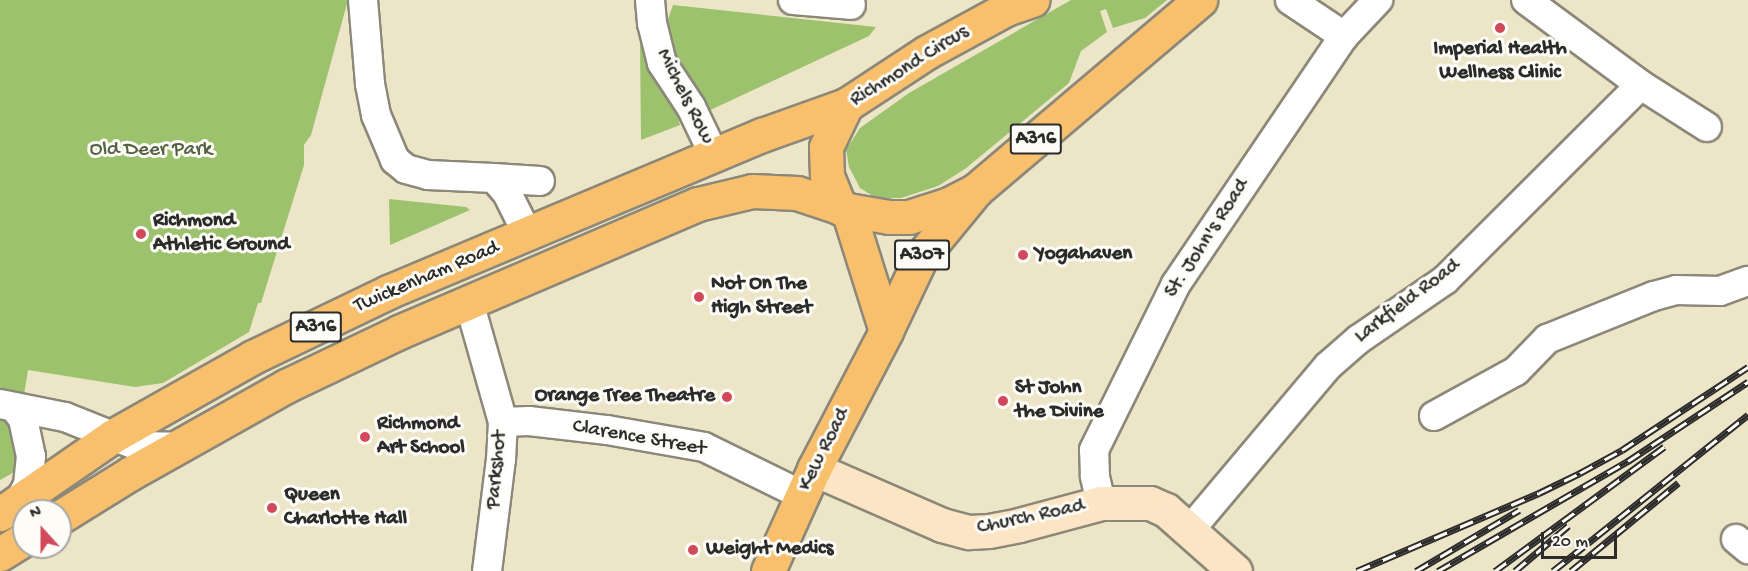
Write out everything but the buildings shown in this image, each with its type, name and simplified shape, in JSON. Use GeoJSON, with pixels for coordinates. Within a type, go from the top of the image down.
{"type":"FeatureCollection","features":[{"type":"Feature","properties":{"kind":"main road","name":"Richmond Circus"},"geometry":{"type":"LineString","coordinates":[[844,209],[827,176],[826,147],[846,105],[927,52],[1011,2]]}},
{"type":"Feature","properties":{"kind":"main road","name":"A316"},"geometry":{"type":"LineString","coordinates":[[844,209],[889,217],[909,216],[947,205],[976,190],[1196,2]]}},
{"type":"Feature","properties":{"kind":"main road","name":"Twickenham Road"},"geometry":{"type":"LineString","coordinates":[[9,507],[113,436],[274,347],[387,292],[715,157],[762,135],[846,105]]}},
{"type":"Feature","properties":{"kind":"main road","name":"A307"},"geometry":{"type":"LineString","coordinates":[[886,331],[921,257],[976,190]]}},
{"type":"Feature","properties":{"kind":"main road","name":"Twickenham Road"},"geometry":{"type":"LineString","coordinates":[[72,510],[286,386],[469,302],[687,208],[752,191],[797,193],[844,209]]}},
{"type":"Feature","properties":{"kind":"main road","name":"A307"},"geometry":{"type":"LineString","coordinates":[[844,209],[886,331]]}},
{"type":"Feature","properties":{"kind":"main road","name":"Kew Road"},"geometry":{"type":"LineString","coordinates":[[768,571],[808,482],[886,331]]}},
{"type":"Feature","properties":{"kind":"street"},"geometry":{"type":"LineString","coordinates":[[363,0],[370,84],[376,115],[395,160],[406,169],[428,175],[540,181]]}},
{"type":"Feature","properties":{"kind":"street","name":"Michels Row"},"geometry":{"type":"LineString","coordinates":[[650,0],[652,22],[662,63],[691,107],[715,157]]}},
{"type":"Feature","properties":{"kind":"street"},"geometry":{"type":"LineString","coordinates":[[793,0],[851,5]]}},
{"type":"Feature","properties":{"kind":"street"},"geometry":{"type":"LineString","coordinates":[[1290,0],[1344,36]]}},
{"type":"Feature","properties":{"kind":"street","name":"St. John's Road"},"geometry":{"type":"LineString","coordinates":[[1101,503],[1095,476],[1094,450],[1176,284],[1344,36],[1378,0]]}},
{"type":"Feature","properties":{"kind":"street"},"geometry":{"type":"LineString","coordinates":[[1526,0],[1641,85],[1707,126]]}},
{"type":"Feature","properties":{"kind":"street","name":"Larkfield Road"},"geometry":{"type":"LineString","coordinates":[[1189,531],[1328,366],[1359,339],[1445,280],[1641,85]]}},
{"type":"Feature","properties":{"kind":"street"},"geometry":{"type":"LineString","coordinates":[[494,178],[507,193],[528,235]]}},
{"type":"Feature","properties":{"kind":"street"},"geometry":{"type":"LineString","coordinates":[[1434,416],[1516,371],[1547,339],[1654,296],[1676,290],[1720,291],[1748,280]]}},
{"type":"Feature","properties":{"kind":"street","name":"Parkshot"},"geometry":{"type":"LineString","coordinates":[[469,302],[503,422],[501,459],[487,571]]}},
{"type":"Feature","properties":{"kind":"street"},"geometry":{"type":"LineString","coordinates":[[7,405],[65,417],[138,446],[177,447]]}},
{"type":"Feature","properties":{"kind":"street"},"geometry":{"type":"LineString","coordinates":[[7,405],[23,419],[31,456],[28,485],[9,507]]}},
{"type":"Feature","properties":{"kind":"street","name":"Clarence Street"},"geometry":{"type":"LineString","coordinates":[[503,422],[529,421],[607,430],[704,447],[808,482]]}},
{"type":"Feature","properties":{"kind":"street","name":"Church Road"},"geometry":{"type":"LineString","coordinates":[[808,482],[969,532],[1019,525],[1101,503],[1150,503],[1166,510],[1235,571]]}},
{"type":"Feature","properties":{"kind":"green space","name":"Old Deer Park"},"geometry":{"type":"Polygon","coordinates":[[[0,0],[348,0],[311,135],[304,145],[304,165],[261,303],[258,303],[249,332],[163,383],[135,387],[28,370],[18,432],[25,466],[0,480],[0,0]]]}},
{"type":"Feature","properties":{"kind":"green space"},"geometry":{"type":"Polygon","coordinates":[[[1071,0],[1167,0],[1145,18],[1113,28],[1106,9],[1100,11],[1107,32],[1081,51],[1069,83],[965,169],[938,186],[901,198],[876,198],[860,188],[849,167],[846,150],[860,128],[909,93],[1071,0]]]}},
{"type":"Feature","properties":{"kind":"green space"},"geometry":{"type":"Polygon","coordinates":[[[673,5],[876,27],[869,36],[704,113],[678,71],[665,28],[673,5]]]}},
{"type":"Feature","properties":{"kind":"green space"},"geometry":{"type":"Polygon","coordinates":[[[640,43],[674,104],[680,125],[641,140],[640,43]]]}},
{"type":"Feature","properties":{"kind":"green space"},"geometry":{"type":"Polygon","coordinates":[[[389,199],[466,207],[470,210],[390,245],[389,199]]]}},
{"type":"Feature","properties":{"kind":"railway"},"geometry":{"type":"LineString","coordinates":[[1357,571],[1539,493],[1580,473],[1622,450],[1748,367]]}},
{"type":"Feature","properties":{"kind":"railway"},"geometry":{"type":"LineString","coordinates":[[1438,571],[1628,461],[1748,382]]}},
{"type":"Feature","properties":{"kind":"railway"},"geometry":{"type":"LineString","coordinates":[[1553,571],[1748,415]]}},
{"type":"Feature","properties":{"kind":"railway"},"geometry":{"type":"LineString","coordinates":[[1495,571],[1664,447]]}},
{"type":"Feature","properties":{"kind":"railway"},"geometry":{"type":"LineString","coordinates":[[1571,571],[1678,483]]}},
{"type":"Feature","properties":{"kind":"railway"},"geometry":{"type":"LineString","coordinates":[[1416,571],[1519,510]]}},
{"type":"Feature","properties":{"kind":"railway"},"geometry":{"type":"LineString","coordinates":[[1515,571],[1568,526]]}},
{"type":"Feature","properties":{"kind":"place","name":"Imperial Health Wellness Clinic"},"geometry":{"type":"Point","coordinates":[1500,28]}},
{"type":"Feature","properties":{"kind":"place","name":"Richmond Athletic Ground"},"geometry":{"type":"Point","coordinates":[141,234]}},
{"type":"Feature","properties":{"kind":"place","name":"Yogahaven"},"geometry":{"type":"Point","coordinates":[1023,255]}},
{"type":"Feature","properties":{"kind":"place","name":"Not On The High Street"},"geometry":{"type":"Point","coordinates":[699,297]}},
{"type":"Feature","properties":{"kind":"place","name":"Orange Tree Theatre"},"geometry":{"type":"Point","coordinates":[727,397]}},
{"type":"Feature","properties":{"kind":"place","name":"St John the Divine"},"geometry":{"type":"Point","coordinates":[1003,401]}},
{"type":"Feature","properties":{"kind":"place","name":"Richmond Art School"},"geometry":{"type":"Point","coordinates":[365,437]}},
{"type":"Feature","properties":{"kind":"place","name":"Queen Charlotte Hall"},"geometry":{"type":"Point","coordinates":[272,508]}},
{"type":"Feature","properties":{"kind":"place","name":"Weight Medics"},"geometry":{"type":"Point","coordinates":[693,550]}}]}
